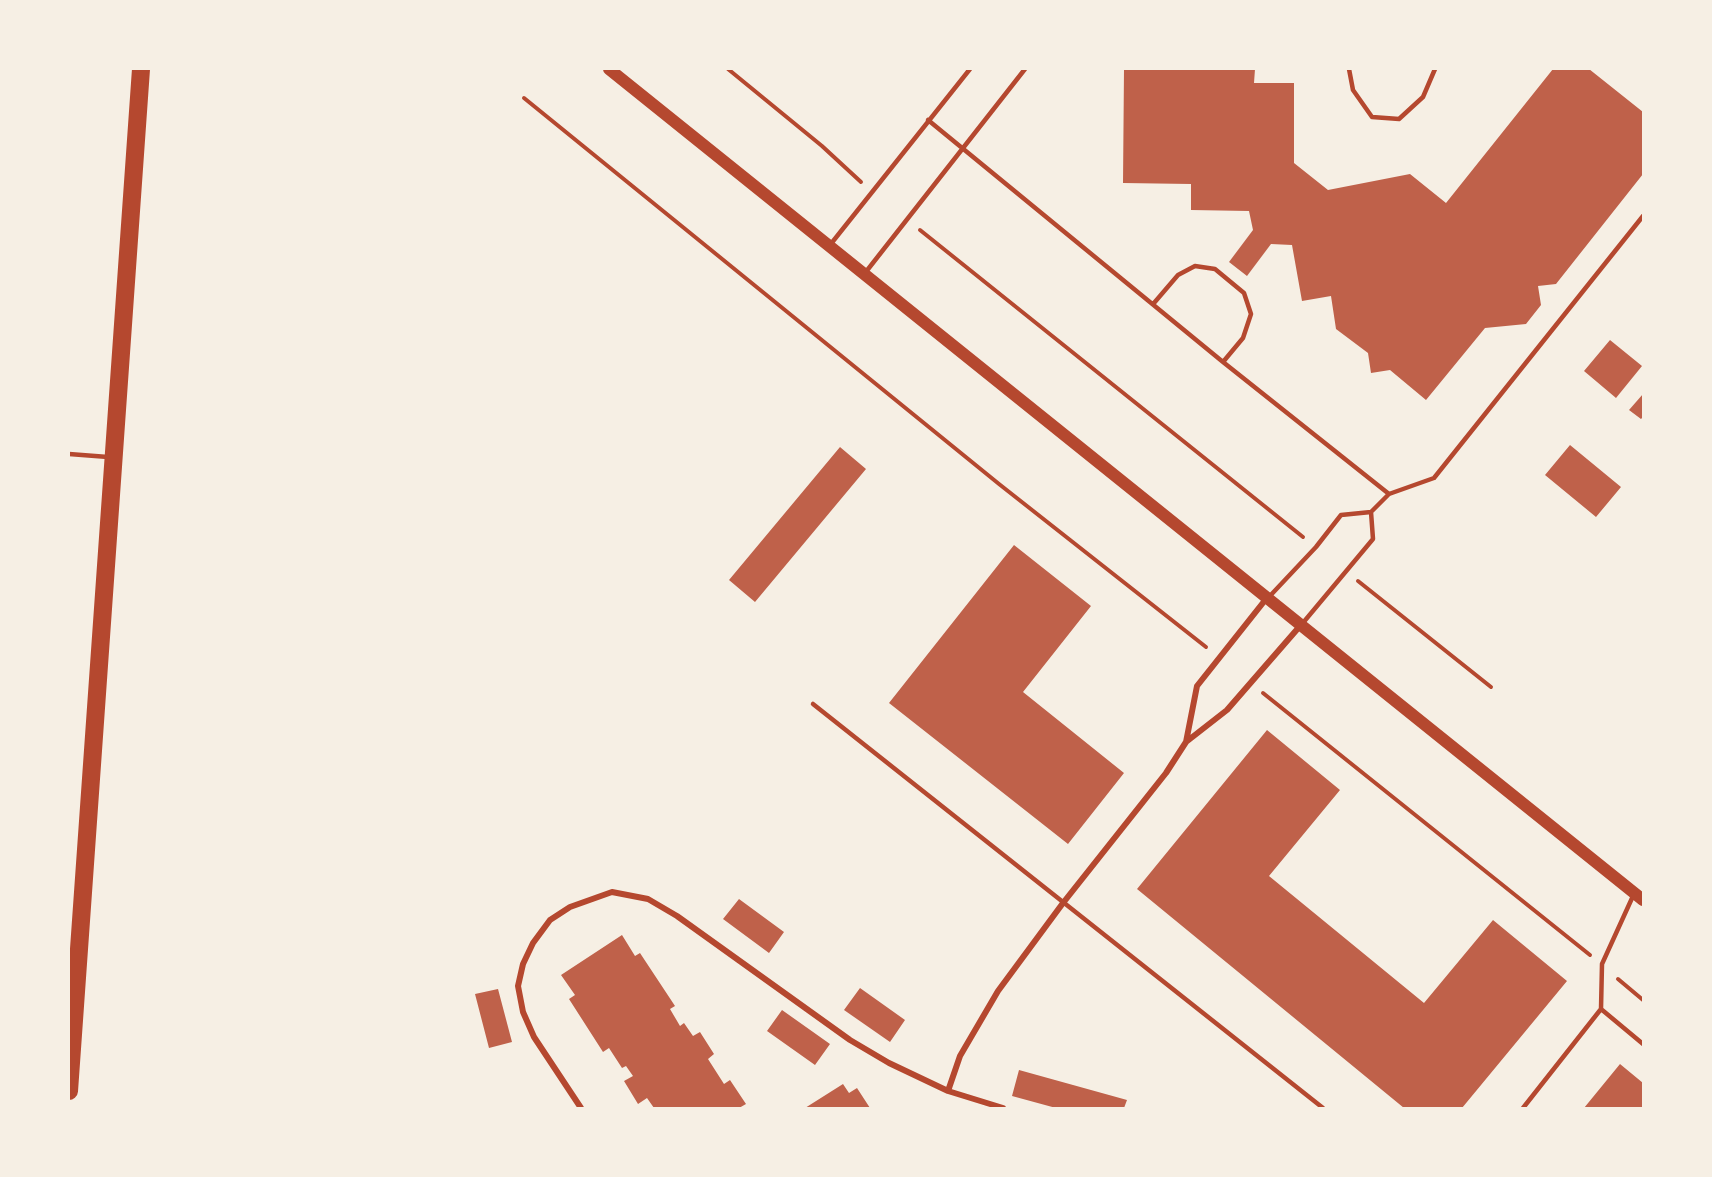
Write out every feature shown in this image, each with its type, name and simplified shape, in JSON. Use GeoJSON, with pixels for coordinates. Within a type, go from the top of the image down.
{"type":"FeatureCollection","features":[{"type":"Feature","properties":{"kind":"highway"},"geometry":{"type":"LineString","coordinates":[[69,1091],[141,69]]}},
{"type":"Feature","properties":{"kind":"main road"},"geometry":{"type":"LineString","coordinates":[[609,69],[1266,599],[1639,896]]}},
{"type":"Feature","properties":{"kind":"street"},"geometry":{"type":"LineString","coordinates":[[1186,742],[1197,686],[1266,599]]}},
{"type":"Feature","properties":{"kind":"street"},"geometry":{"type":"LineString","coordinates":[[948,1091],[960,1056],[978,1023],[1063,903],[1166,773],[1186,742],[1227,710],[1300,626]]}},
{"type":"Feature","properties":{"kind":"street"},"geometry":{"type":"LineString","coordinates":[[581,1108],[534,1037],[523,1012],[518,986],[533,943],[550,920],[570,907],[612,892],[648,899],[677,916],[850,1040],[889,1063],[948,1091],[1003,1108]]}},
{"type":"Feature","properties":{"kind":"lane"},"geometry":{"type":"LineString","coordinates":[[828,247],[970,69]]}},
{"type":"Feature","properties":{"kind":"lane"},"geometry":{"type":"LineString","coordinates":[[864,276],[1025,69]]}},
{"type":"Feature","properties":{"kind":"lane"},"geometry":{"type":"LineString","coordinates":[[1349,69],[1353,90],[1372,117],[1399,119],[1424,97],[1435,69]]}},
{"type":"Feature","properties":{"kind":"lane"},"geometry":{"type":"LineString","coordinates":[[928,120],[1154,303],[1223,362],[1389,494]]}},
{"type":"Feature","properties":{"kind":"lane"},"geometry":{"type":"LineString","coordinates":[[1266,599],[1316,547],[1341,515],[1371,512],[1389,494],[1434,478],[1643,216]]}},
{"type":"Feature","properties":{"kind":"lane"},"geometry":{"type":"LineString","coordinates":[[1154,303],[1178,275],[1195,266],[1215,269],[1237,287],[1244,293],[1251,314],[1243,338],[1223,362]]}},
{"type":"Feature","properties":{"kind":"lane"},"geometry":{"type":"LineString","coordinates":[[69,454],[113,458]]}},
{"type":"Feature","properties":{"kind":"lane"},"geometry":{"type":"LineString","coordinates":[[1300,626],[1373,539],[1371,512]]}},
{"type":"Feature","properties":{"kind":"lane"},"geometry":{"type":"LineString","coordinates":[[813,704],[1323,1108]]}},
{"type":"Feature","properties":{"kind":"lane"},"geometry":{"type":"LineString","coordinates":[[1523,1108],[1601,1009],[1602,964],[1639,896]]}},
{"type":"Feature","properties":{"kind":"lane"},"geometry":{"type":"LineString","coordinates":[[1601,1009],[1643,1044]]}},
{"type":"Feature","properties":{"kind":"path"},"geometry":{"type":"LineString","coordinates":[[728,69],[822,146],[851,175]]}},
{"type":"Feature","properties":{"kind":"path"},"geometry":{"type":"LineString","coordinates":[[524,98],[999,484],[1202,643]]}},
{"type":"Feature","properties":{"kind":"path"},"geometry":{"type":"LineString","coordinates":[[917,227],[1295,531]]}},
{"type":"Feature","properties":{"kind":"path"},"geometry":{"type":"LineString","coordinates":[[1366,587],[1491,687]]}},
{"type":"Feature","properties":{"kind":"path"},"geometry":{"type":"LineString","coordinates":[[1271,700],[1602,964],[1643,1000]]}},
{"type":"Feature","properties":{"kind":"building"},"geometry":{"type":"Polygon","coordinates":[[[1124,69],[1255,69],[1254,83],[1294,83],[1294,163],[1328,190],[1410,174],[1446,203],[1553,69],[1589,69],[1643,112],[1643,174],[1556,284],[1538,286],[1541,305],[1526,324],[1485,328],[1426,400],[1390,370],[1371,373],[1368,353],[1336,329],[1331,296],[1302,301],[1292,245],[1271,244],[1247,276],[1229,262],[1253,230],[1249,211],[1191,210],[1191,184],[1123,183],[1124,69]]]}},
{"type":"Feature","properties":{"kind":"building"},"geometry":{"type":"Polygon","coordinates":[[[1610,340],[1642,366],[1616,398],[1584,371],[1610,340]]]}},
{"type":"Feature","properties":{"kind":"building"},"geometry":{"type":"Polygon","coordinates":[[[1643,394],[1643,417],[1641,419],[1629,410],[1643,394]]]}},
{"type":"Feature","properties":{"kind":"building"},"geometry":{"type":"Polygon","coordinates":[[[1570,445],[1621,487],[1596,517],[1545,475],[1570,445]]]}},
{"type":"Feature","properties":{"kind":"building"},"geometry":{"type":"Polygon","coordinates":[[[840,447],[866,469],[755,602],[729,580],[840,447]]]}},
{"type":"Feature","properties":{"kind":"building"},"geometry":{"type":"Polygon","coordinates":[[[1014,545],[1091,606],[1023,692],[1124,773],[1068,844],[889,703],[1014,545]]]}},
{"type":"Feature","properties":{"kind":"building"},"geometry":{"type":"Polygon","coordinates":[[[1267,730],[1340,790],[1269,876],[1424,1003],[1493,920],[1567,981],[1462,1108],[1404,1108],[1137,889],[1267,730]]]}},
{"type":"Feature","properties":{"kind":"building"},"geometry":{"type":"Polygon","coordinates":[[[739,899],[784,932],[769,953],[723,919],[739,899]]]}},
{"type":"Feature","properties":{"kind":"building"},"geometry":{"type":"Polygon","coordinates":[[[622,935],[635,956],[640,953],[675,1006],[670,1009],[680,1026],[684,1023],[693,1036],[700,1032],[714,1054],[708,1059],[724,1084],[730,1080],[746,1104],[739,1108],[654,1108],[647,1098],[638,1104],[624,1081],[633,1076],[626,1066],[622,1068],[609,1048],[603,1052],[569,999],[575,995],[561,975],[622,935]]]}},
{"type":"Feature","properties":{"kind":"building"},"geometry":{"type":"Polygon","coordinates":[[[860,988],[905,1020],[890,1042],[844,1010],[860,988]]]}},
{"type":"Feature","properties":{"kind":"building"},"geometry":{"type":"Polygon","coordinates":[[[498,989],[512,1042],[489,1048],[475,994],[498,989]]]}},
{"type":"Feature","properties":{"kind":"building"},"geometry":{"type":"Polygon","coordinates":[[[782,1010],[830,1044],[815,1065],[767,1031],[782,1010]]]}},
{"type":"Feature","properties":{"kind":"building"},"geometry":{"type":"Polygon","coordinates":[[[1620,1064],[1643,1083],[1643,1108],[1584,1108],[1620,1064]]]}},
{"type":"Feature","properties":{"kind":"building"},"geometry":{"type":"Polygon","coordinates":[[[1019,1070],[1127,1100],[1124,1108],[1056,1108],[1012,1096],[1019,1070]]]}},
{"type":"Feature","properties":{"kind":"building"},"geometry":{"type":"Polygon","coordinates":[[[843,1084],[849,1093],[857,1088],[870,1108],[805,1108],[843,1084]]]}}]}
